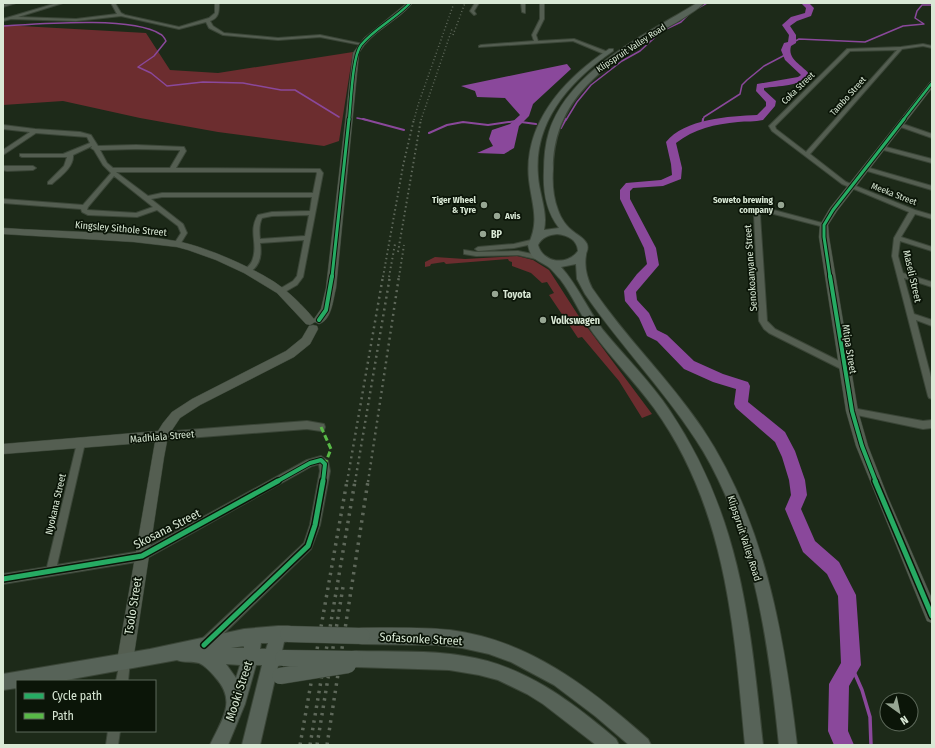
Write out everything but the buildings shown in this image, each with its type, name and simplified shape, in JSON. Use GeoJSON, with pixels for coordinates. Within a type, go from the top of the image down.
{"type":"FeatureCollection","features":[{"type":"Feature","properties":{"kind":"main road","name":"Klipspruit Valley Road"},"geometry":{"type":"LineString","coordinates":[[536,239],[540,222],[533,172],[536,145],[540,129],[552,106],[564,89],[581,71],[606,53],[688,3]]}},
{"type":"Feature","properties":{"kind":"main road","name":"Klipspruit Valley Road"},"geometry":{"type":"LineString","coordinates":[[570,234],[561,226],[555,216],[550,196],[548,169],[550,143],[561,113],[575,92],[600,67],[701,3]]}},
{"type":"Feature","properties":{"kind":"main road"},"geometry":{"type":"LineString","coordinates":[[550,232],[570,234],[578,239],[582,245],[583,249],[581,256],[568,263],[545,260],[533,249],[536,239],[550,232]]}},
{"type":"Feature","properties":{"kind":"main road","name":"Klipspruit Valley Road"},"geometry":{"type":"LineString","coordinates":[[581,256],[581,273],[587,289],[698,432],[727,484],[742,521],[753,555],[767,608],[783,692],[788,745]]}},
{"type":"Feature","properties":{"kind":"main road","name":"Klipspruit Valley Road"},"geometry":{"type":"LineString","coordinates":[[545,260],[558,269],[598,331],[666,415],[690,454],[707,489],[719,521],[727,549],[740,610],[746,654],[754,745]]}},
{"type":"Feature","properties":{"kind":"main road","name":"Sofasonke Street"},"geometry":{"type":"LineString","coordinates":[[3,682],[171,653],[202,650],[254,636],[283,634],[439,637],[486,645],[531,662],[572,686],[596,704],[642,745]]}},
{"type":"Feature","properties":{"kind":"main road","name":"Mooki Street"},"geometry":{"type":"LineString","coordinates":[[251,745],[274,678],[283,634]]}},
{"type":"Feature","properties":{"kind":"main road","name":"Mooki Street"},"geometry":{"type":"LineString","coordinates":[[219,745],[236,708],[251,656],[254,636]]}},
{"type":"Feature","properties":{"kind":"main road"},"geometry":{"type":"LineString","coordinates":[[202,650],[227,677],[235,694],[236,708]]}},
{"type":"Feature","properties":{"kind":"main road","name":"Sofasonke Street"},"geometry":{"type":"LineString","coordinates":[[202,650],[278,658],[351,662],[384,660],[460,663],[479,667],[528,684],[570,712],[610,745]]}},
{"type":"Feature","properties":{"kind":"main road"},"geometry":{"type":"LineString","coordinates":[[274,678],[351,662]]}},
{"type":"Feature","properties":{"kind":"main road"},"geometry":{"type":"LineString","coordinates":[[746,745],[749,691]]}},
{"type":"Feature","properties":{"kind":"street"},"geometry":{"type":"LineString","coordinates":[[3,6],[14,3]]}},
{"type":"Feature","properties":{"kind":"street"},"geometry":{"type":"LineString","coordinates":[[3,20],[61,3]]}},
{"type":"Feature","properties":{"kind":"street"},"geometry":{"type":"LineString","coordinates":[[113,3],[121,14]]}},
{"type":"Feature","properties":{"kind":"street"},"geometry":{"type":"LineString","coordinates":[[13,18],[76,20],[121,14],[170,28],[185,27],[207,20],[216,15],[216,3]]}},
{"type":"Feature","properties":{"kind":"street"},"geometry":{"type":"LineString","coordinates":[[396,16],[406,3]]}},
{"type":"Feature","properties":{"kind":"street"},"geometry":{"type":"LineString","coordinates":[[162,436],[172,419],[183,410],[290,354],[306,341],[314,324],[326,310],[331,288],[356,53],[361,44],[410,3]]}},
{"type":"Feature","properties":{"kind":"street"},"geometry":{"type":"LineString","coordinates":[[474,14],[472,12],[477,3]]}},
{"type":"Feature","properties":{"kind":"street"},"geometry":{"type":"LineString","coordinates":[[523,3],[524,12]]}},
{"type":"Feature","properties":{"kind":"street"},"geometry":{"type":"LineString","coordinates":[[536,42],[534,35],[542,19],[542,3]]}},
{"type":"Feature","properties":{"kind":"street"},"geometry":{"type":"LineString","coordinates":[[207,20],[211,28],[223,34],[278,39],[320,36],[361,44]]}},
{"type":"Feature","properties":{"kind":"street"},"geometry":{"type":"LineString","coordinates":[[481,46],[576,40],[606,53]]}},
{"type":"Feature","properties":{"kind":"street","name":"Coka Street"},"geometry":{"type":"LineString","coordinates":[[851,187],[838,179],[774,130],[772,126],[849,50],[901,48],[923,45],[932,47]]}},
{"type":"Feature","properties":{"kind":"street","name":"Tambo Street"},"geometry":{"type":"LineString","coordinates":[[807,154],[901,48]]}},
{"type":"Feature","properties":{"kind":"street"},"geometry":{"type":"LineString","coordinates":[[824,226],[851,187],[932,83]]}},
{"type":"Feature","properties":{"kind":"street"},"geometry":{"type":"LineString","coordinates":[[900,126],[932,136]]}},
{"type":"Feature","properties":{"kind":"street"},"geometry":{"type":"LineString","coordinates":[[3,127],[35,131],[84,134],[89,136],[105,164],[113,172],[183,227],[184,233],[177,244]]}},
{"type":"Feature","properties":{"kind":"street"},"geometry":{"type":"LineString","coordinates":[[3,153],[35,131]]}},
{"type":"Feature","properties":{"kind":"street"},"geometry":{"type":"LineString","coordinates":[[22,155],[58,157],[70,155],[94,146],[182,148],[183,151],[172,170]]}},
{"type":"Feature","properties":{"kind":"street"},"geometry":{"type":"LineString","coordinates":[[882,148],[932,161]]}},
{"type":"Feature","properties":{"kind":"street"},"geometry":{"type":"LineString","coordinates":[[50,183],[66,167],[71,159],[70,155]]}},
{"type":"Feature","properties":{"kind":"street"},"geometry":{"type":"LineString","coordinates":[[4,170],[33,168]]}},
{"type":"Feature","properties":{"kind":"street"},"geometry":{"type":"LineString","coordinates":[[866,169],[932,188]]}},
{"type":"Feature","properties":{"kind":"street"},"geometry":{"type":"LineString","coordinates":[[85,207],[113,172],[172,170],[316,170],[320,173],[300,279],[280,291]]}},
{"type":"Feature","properties":{"kind":"street","name":"Meeka Street"},"geometry":{"type":"LineString","coordinates":[[851,187],[932,217]]}},
{"type":"Feature","properties":{"kind":"street"},"geometry":{"type":"LineString","coordinates":[[147,198],[162,195],[316,195]]}},
{"type":"Feature","properties":{"kind":"street"},"geometry":{"type":"LineString","coordinates":[[3,201],[85,207]]}},
{"type":"Feature","properties":{"kind":"street"},"geometry":{"type":"LineString","coordinates":[[85,207],[84,210],[88,213],[134,215],[143,214],[158,207]]}},
{"type":"Feature","properties":{"kind":"street","name":"Senokoanyane Street"},"geometry":{"type":"LineString","coordinates":[[824,226],[766,210],[760,211],[757,215],[763,321],[772,331],[844,367]]}},
{"type":"Feature","properties":{"kind":"street","name":"Maseli Street"},"geometry":{"type":"LineString","coordinates":[[913,211],[897,238],[894,251],[932,396]]}},
{"type":"Feature","properties":{"kind":"street"},"geometry":{"type":"LineString","coordinates":[[246,271],[253,267],[257,261],[256,222],[260,216],[272,214],[312,213]]}},
{"type":"Feature","properties":{"kind":"street","name":"Mtipa Street"},"geometry":{"type":"LineString","coordinates":[[824,226],[844,367],[852,411],[862,446],[881,495],[932,616]]}},
{"type":"Feature","properties":{"kind":"street","name":"Kingsley Sithole Street"},"geometry":{"type":"LineString","coordinates":[[3,231],[134,239],[177,244],[205,252],[246,271],[280,291],[314,324]]}},
{"type":"Feature","properties":{"kind":"street"},"geometry":{"type":"LineString","coordinates":[[257,241],[307,238]]}},
{"type":"Feature","properties":{"kind":"street"},"geometry":{"type":"LineString","coordinates":[[897,238],[932,249]]}},
{"type":"Feature","properties":{"kind":"street"},"geometry":{"type":"LineString","coordinates":[[536,239],[519,245],[475,249],[466,252],[476,254],[518,253],[545,260]]}},
{"type":"Feature","properties":{"kind":"street"},"geometry":{"type":"LineString","coordinates":[[899,274],[932,285]]}},
{"type":"Feature","properties":{"kind":"street"},"geometry":{"type":"LineString","coordinates":[[911,316],[932,324]]}},
{"type":"Feature","properties":{"kind":"street"},"geometry":{"type":"LineString","coordinates":[[852,411],[923,425],[932,424]]}},
{"type":"Feature","properties":{"kind":"street","name":"Madhlala Street"},"geometry":{"type":"LineString","coordinates":[[3,449],[307,425],[321,426]]}},
{"type":"Feature","properties":{"kind":"street","name":"Tsolo Street"},"geometry":{"type":"LineString","coordinates":[[122,680],[162,436]]}},
{"type":"Feature","properties":{"kind":"street","name":"Nyokana Street"},"geometry":{"type":"LineString","coordinates":[[51,571],[81,443]]}},
{"type":"Feature","properties":{"kind":"street","name":"Skosana Street"},"geometry":{"type":"LineString","coordinates":[[3,578],[142,556],[310,463],[321,460],[324,464],[325,471],[315,525],[308,546],[202,650]]}},
{"type":"Feature","properties":{"kind":"street"},"geometry":{"type":"LineString","coordinates":[[112,745],[114,732]]}},
{"type":"Feature","properties":{"kind":"shaded area"},"geometry":{"type":"Polygon","coordinates":[[[3,25],[146,33],[170,70],[218,73],[353,52],[339,141],[324,146],[218,132],[140,118],[63,101],[3,105],[3,25]]]}},
{"type":"Feature","properties":{"kind":"shaded area"},"geometry":{"type":"Polygon","coordinates":[[[567,64],[571,69],[533,104],[529,116],[519,126],[514,148],[504,154],[477,153],[493,146],[489,139],[492,130],[510,124],[520,115],[505,98],[477,97],[475,91],[461,86],[567,64]]]}},
{"type":"Feature","properties":{"kind":"shaded area"},"geometry":{"type":"Polygon","coordinates":[[[517,256],[533,260],[549,270],[578,315],[652,414],[642,418],[619,381],[582,337],[578,338],[549,295],[554,293],[547,282],[542,283],[531,273],[512,266],[512,262],[508,259],[446,264],[444,262],[431,264],[430,266],[425,267],[425,262],[435,257],[465,259],[517,256]]]}},
{"type":"Feature","properties":{"kind":"waterway"},"geometry":{"type":"LineString","coordinates":[[698,8],[707,3]]}},
{"type":"Feature","properties":{"kind":"waterway"},"geometry":{"type":"LineString","coordinates":[[805,3],[810,8],[808,14],[794,19],[786,25],[793,37],[792,43],[787,45],[786,55],[788,59],[806,75],[801,79],[760,86],[760,91],[771,101],[770,106],[760,118],[713,122],[702,125],[680,135],[671,142],[677,164],[677,177],[663,183],[630,185],[625,190],[625,199],[650,248],[653,265],[630,291],[631,301],[644,316],[652,333],[662,338],[689,365],[718,378],[743,386],[741,404],[780,437],[790,456],[797,480],[799,495],[793,509],[809,546],[833,568],[847,595],[851,665],[839,684],[838,731],[844,745]]}},
{"type":"Feature","properties":{"kind":"waterway"},"geometry":{"type":"LineString","coordinates":[[792,43],[799,39],[865,42],[903,26],[924,24],[915,18],[917,11],[922,5],[932,5]]}},
{"type":"Feature","properties":{"kind":"waterway"},"geometry":{"type":"LineString","coordinates":[[566,120],[577,102],[591,85],[622,61],[640,51],[662,31],[681,22],[690,13]]}},
{"type":"Feature","properties":{"kind":"waterway"},"geometry":{"type":"LineString","coordinates":[[3,26],[84,22],[129,25],[147,28],[164,37],[166,41],[154,56],[138,67],[151,73],[167,86],[203,82],[243,83],[281,90],[295,90],[339,117]]}},
{"type":"Feature","properties":{"kind":"waterway"},"geometry":{"type":"LineString","coordinates":[[703,120],[704,117],[740,94],[742,85],[764,66],[785,55]]}},
{"type":"Feature","properties":{"kind":"waterway"},"geometry":{"type":"LineString","coordinates":[[357,118],[366,120]]}},
{"type":"Feature","properties":{"kind":"waterway"},"geometry":{"type":"LineString","coordinates":[[561,128],[566,119]]}},
{"type":"Feature","properties":{"kind":"waterway"},"geometry":{"type":"LineString","coordinates":[[702,126],[703,119]]}},
{"type":"Feature","properties":{"kind":"waterway"},"geometry":{"type":"LineString","coordinates":[[366,120],[404,130]]}},
{"type":"Feature","properties":{"kind":"waterway"},"geometry":{"type":"LineString","coordinates":[[429,133],[447,125],[463,122],[488,125],[516,121]]}},
{"type":"Feature","properties":{"kind":"waterway"},"geometry":{"type":"LineString","coordinates":[[521,122],[536,124]]}},
{"type":"Feature","properties":{"kind":"waterway"},"geometry":{"type":"LineString","coordinates":[[851,665],[862,690],[870,717],[871,745]]}},
{"type":"Feature","properties":{"kind":"railway"},"geometry":{"type":"LineString","coordinates":[[414,120],[454,3]]}},
{"type":"Feature","properties":{"kind":"railway"},"geometry":{"type":"LineString","coordinates":[[453,35],[465,3]]}},
{"type":"Feature","properties":{"kind":"railway"},"geometry":{"type":"LineString","coordinates":[[421,120],[452,29]]}},
{"type":"Feature","properties":{"kind":"railway"},"geometry":{"type":"LineString","coordinates":[[383,277],[403,166],[414,119]]}},
{"type":"Feature","properties":{"kind":"railway"},"geometry":{"type":"LineString","coordinates":[[398,252],[421,119]]}},
{"type":"Feature","properties":{"kind":"railway"},"geometry":{"type":"LineString","coordinates":[[389,277],[395,244]]}},
{"type":"Feature","properties":{"kind":"railway"},"geometry":{"type":"LineString","coordinates":[[399,277],[404,245]]}},
{"type":"Feature","properties":{"kind":"railway"},"geometry":{"type":"LineString","coordinates":[[347,482],[383,276]]}},
{"type":"Feature","properties":{"kind":"railway"},"geometry":{"type":"LineString","coordinates":[[355,482],[390,276]]}},
{"type":"Feature","properties":{"kind":"railway"},"geometry":{"type":"LineString","coordinates":[[368,482],[399,276]]}},
{"type":"Feature","properties":{"kind":"railway"},"geometry":{"type":"LineString","coordinates":[[300,745],[347,481]]}},
{"type":"Feature","properties":{"kind":"railway"},"geometry":{"type":"LineString","coordinates":[[310,745],[355,481]]}},
{"type":"Feature","properties":{"kind":"railway"},"geometry":{"type":"LineString","coordinates":[[327,745],[368,481]]}},
{"type":"Feature","properties":{"kind":"railway"},"geometry":{"type":"LineString","coordinates":[[317,745],[343,587]]}},
{"type":"Feature","properties":{"kind":"marked path"},"geometry":{"type":"LineString","coordinates":[[321,427],[331,449],[325,464]]}},
{"type":"Feature","properties":{"kind":"cycle path"},"geometry":{"type":"LineString","coordinates":[[319,320],[326,310],[331,288],[356,53],[360,46],[373,33],[410,3]]}},
{"type":"Feature","properties":{"kind":"cycle path"},"geometry":{"type":"LineString","coordinates":[[932,83],[833,210],[824,225],[824,237],[852,411],[862,446],[881,495],[932,616]]}},
{"type":"Feature","properties":{"kind":"cycle path"},"geometry":{"type":"LineString","coordinates":[[3,579],[142,556],[310,463],[321,460],[325,464],[325,471],[315,525],[308,546],[204,645]]}},
{"type":"Feature","properties":{"kind":"place","name":"Tiger Wheel & Tyre"},"geometry":{"type":"Point","coordinates":[484,205]}},
{"type":"Feature","properties":{"kind":"place","name":"Soweto brewing company"},"geometry":{"type":"Point","coordinates":[781,205]}},
{"type":"Feature","properties":{"kind":"place","name":"Avis"},"geometry":{"type":"Point","coordinates":[497,216]}},
{"type":"Feature","properties":{"kind":"place","name":"BP"},"geometry":{"type":"Point","coordinates":[483,234]}},
{"type":"Feature","properties":{"kind":"place","name":"Toyota"},"geometry":{"type":"Point","coordinates":[495,294]}},
{"type":"Feature","properties":{"kind":"place","name":"Volkswagen"},"geometry":{"type":"Point","coordinates":[543,320]}}]}
